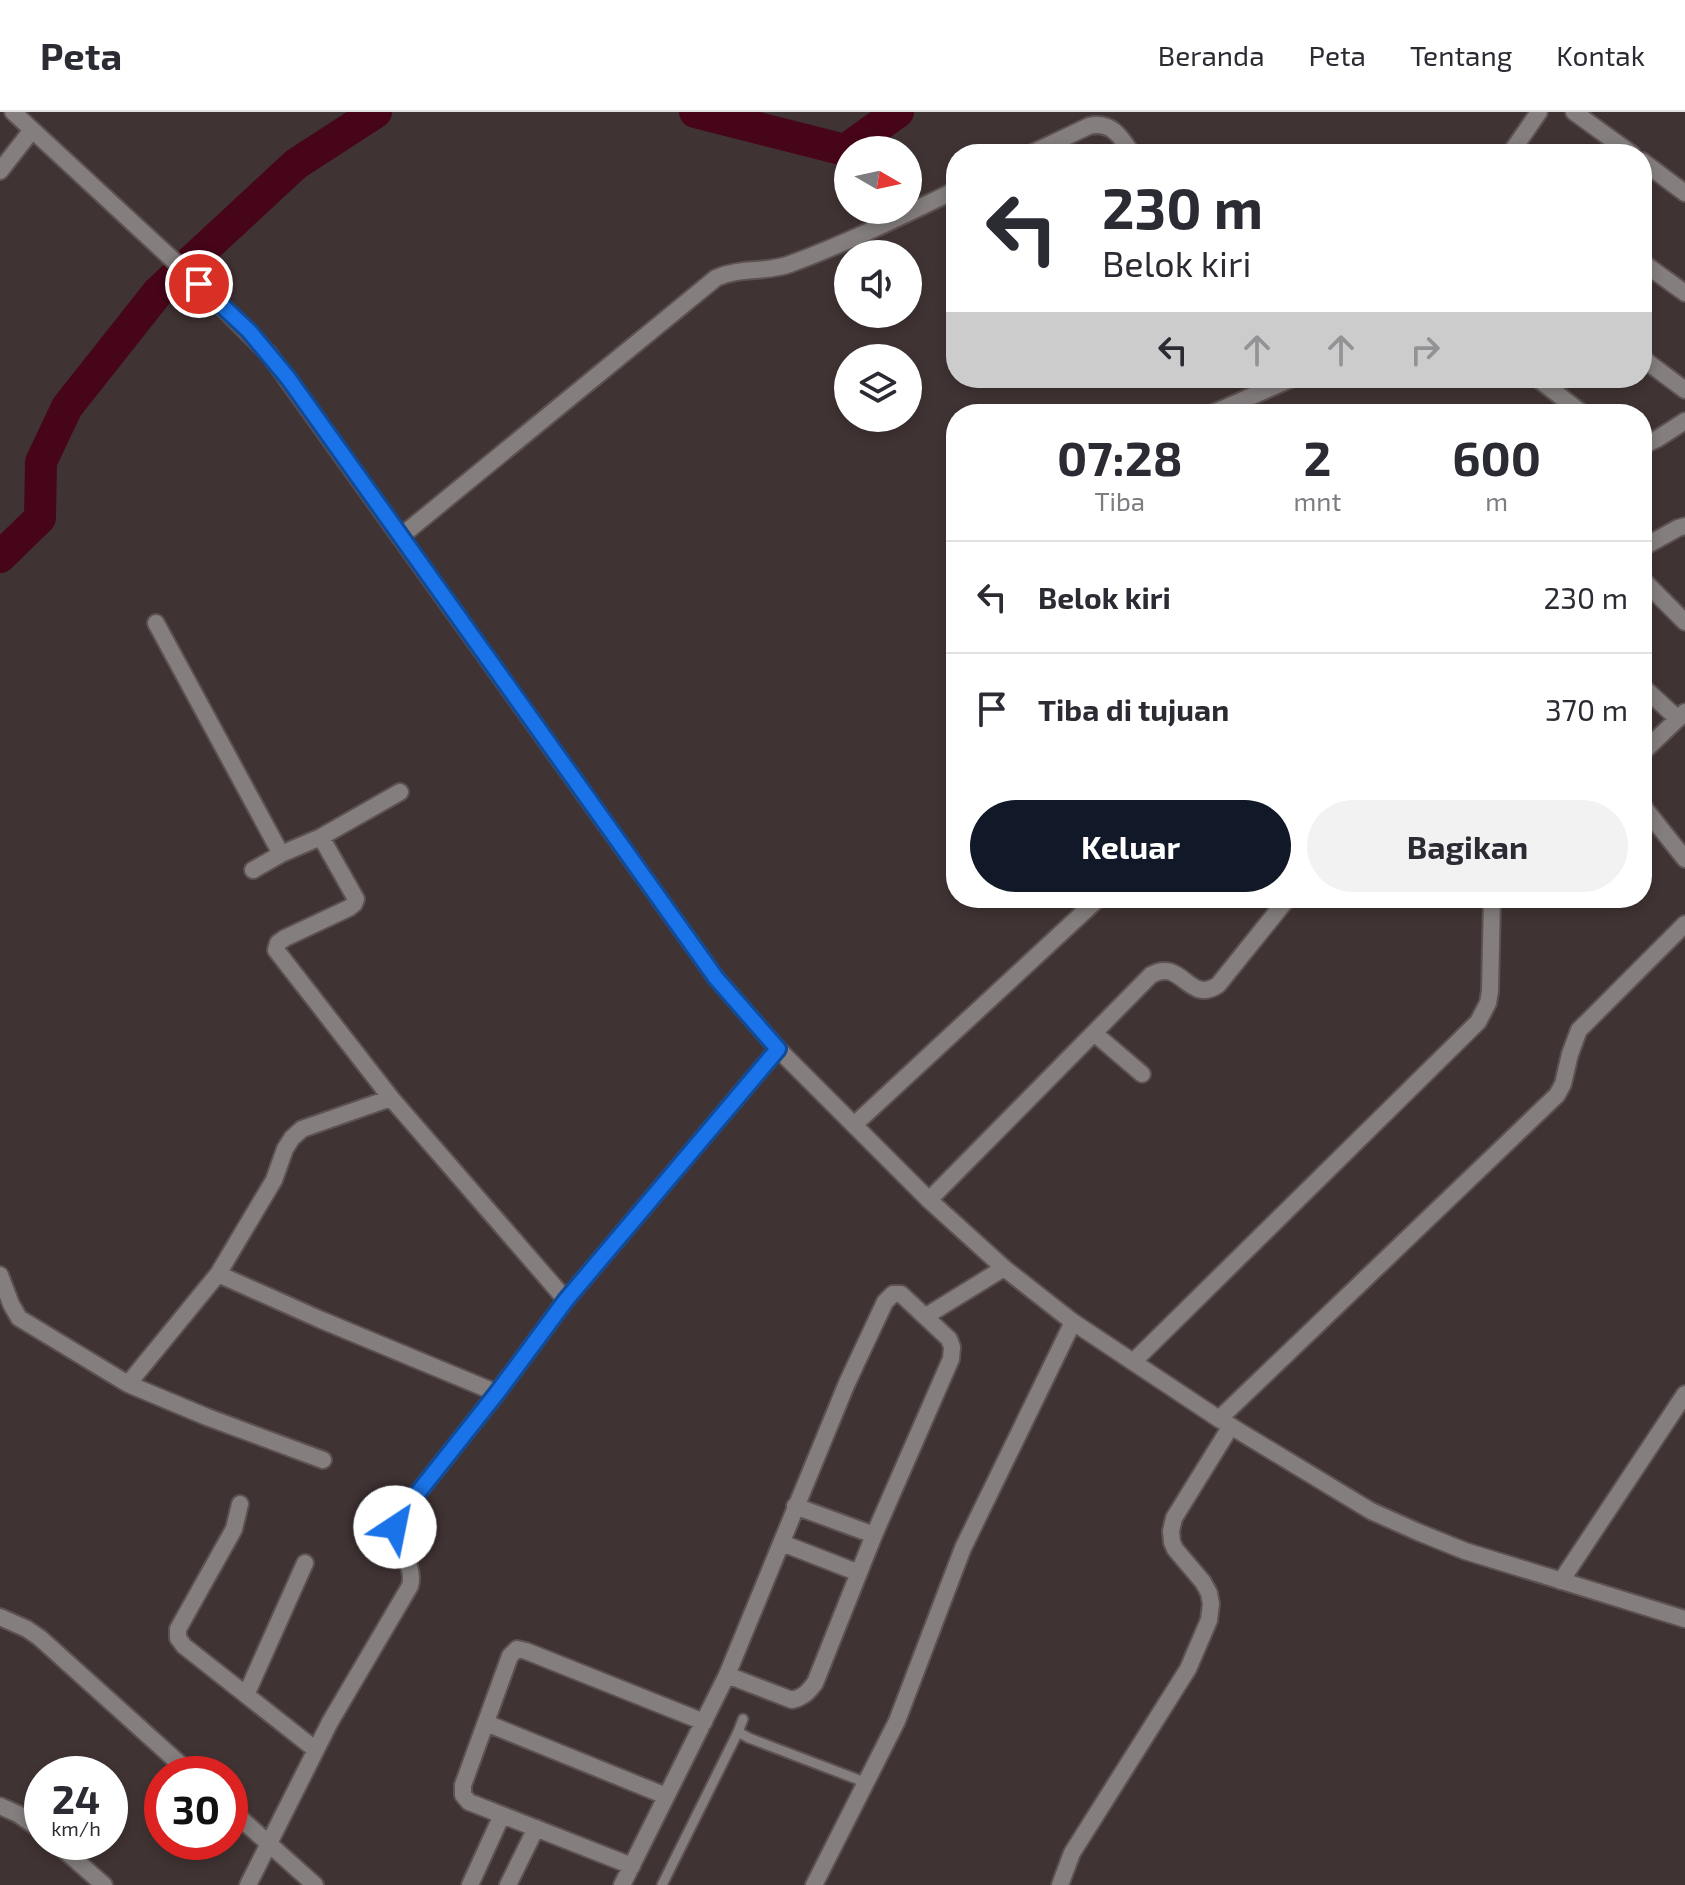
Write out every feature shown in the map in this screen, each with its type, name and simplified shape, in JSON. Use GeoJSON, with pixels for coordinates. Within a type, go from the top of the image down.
{"type":"FeatureCollection","features":[{"type":"Feature","properties":{"kind":"street"},"geometry":{"type":"LineString","coordinates":[[13,112],[249,331],[279,366],[716,978],[778,1049],[929,1200],[1004,1268],[1073,1322],[1225,1423],[1371,1511],[1465,1551],[1685,1619]]}},
{"type":"Feature","properties":{"kind":"street"},"geometry":{"type":"LineString","coordinates":[[1517,144],[1539,112]]}},
{"type":"Feature","properties":{"kind":"street"},"geometry":{"type":"LineString","coordinates":[[1574,112],[1618,144]]}},
{"type":"Feature","properties":{"kind":"street"},"geometry":{"type":"LineString","coordinates":[[1051,144],[1099,124],[1116,131],[1125,144]]}},
{"type":"Feature","properties":{"kind":"street"},"geometry":{"type":"LineString","coordinates":[[0,171],[32,130]]}},
{"type":"Feature","properties":{"kind":"street"},"geometry":{"type":"LineString","coordinates":[[1652,168],[1685,193]]}},
{"type":"Feature","properties":{"kind":"street"},"geometry":{"type":"LineString","coordinates":[[400,537],[716,278],[791,264],[946,195]]}},
{"type":"Feature","properties":{"kind":"street"},"geometry":{"type":"LineString","coordinates":[[1652,269],[1685,293]]}},
{"type":"Feature","properties":{"kind":"street"},"geometry":{"type":"LineString","coordinates":[[1652,365],[1685,390]]}},
{"type":"Feature","properties":{"kind":"street"},"geometry":{"type":"LineString","coordinates":[[1232,404],[1267,388]]}},
{"type":"Feature","properties":{"kind":"street"},"geometry":{"type":"LineString","coordinates":[[1550,388],[1570,404]]}},
{"type":"Feature","properties":{"kind":"street"},"geometry":{"type":"LineString","coordinates":[[1652,441],[1685,421]]}},
{"type":"Feature","properties":{"kind":"street"},"geometry":{"type":"LineString","coordinates":[[1652,543],[1685,526]]}},
{"type":"Feature","properties":{"kind":"street"},"geometry":{"type":"LineString","coordinates":[[1652,589],[1685,622]]}},
{"type":"Feature","properties":{"kind":"street"},"geometry":{"type":"LineString","coordinates":[[156,623],[281,854]]}},
{"type":"Feature","properties":{"kind":"street"},"geometry":{"type":"LineString","coordinates":[[1652,694],[1681,716],[1652,744]]}},
{"type":"Feature","properties":{"kind":"street"},"geometry":{"type":"LineString","coordinates":[[253,870],[321,837],[400,792]]}},
{"type":"Feature","properties":{"kind":"street"},"geometry":{"type":"LineString","coordinates":[[1652,818],[1685,859]]}},
{"type":"Feature","properties":{"kind":"street"},"geometry":{"type":"LineString","coordinates":[[321,837],[355,902],[349,908],[285,938],[278,943],[276,950],[391,1098],[566,1300]]}},
{"type":"Feature","properties":{"kind":"street"},"geometry":{"type":"LineString","coordinates":[[854,1125],[1088,908]]}},
{"type":"Feature","properties":{"kind":"street"},"geometry":{"type":"LineString","coordinates":[[929,1200],[1156,971],[1171,971],[1195,989],[1215,988],[1280,908]]}},
{"type":"Feature","properties":{"kind":"street"},"geometry":{"type":"LineString","coordinates":[[1133,1362],[1478,1022],[1488,1003],[1490,991],[1492,908]]}},
{"type":"Feature","properties":{"kind":"street"},"geometry":{"type":"LineString","coordinates":[[1060,1885],[1072,1853],[1188,1669],[1209,1620],[1209,1593],[1175,1549],[1171,1531],[1174,1518],[1225,1423],[1557,1095],[1579,1030],[1685,924]]}},
{"type":"Feature","properties":{"kind":"street"},"geometry":{"type":"LineString","coordinates":[[1094,1033],[1142,1074]]}},
{"type":"Feature","properties":{"kind":"street"},"geometry":{"type":"LineString","coordinates":[[248,1885],[340,1704],[410,1586],[411,1574],[395,1536],[398,1518],[566,1300],[778,1049]]}},
{"type":"Feature","properties":{"kind":"street"},"geometry":{"type":"LineString","coordinates":[[128,1384],[218,1274],[274,1180],[292,1138],[302,1129],[391,1098]]}},
{"type":"Feature","properties":{"kind":"street"},"geometry":{"type":"LineString","coordinates":[[926,1316],[1004,1268]]}},
{"type":"Feature","properties":{"kind":"street"},"geometry":{"type":"LineString","coordinates":[[218,1274],[497,1393]]}},
{"type":"Feature","properties":{"kind":"street"},"geometry":{"type":"LineString","coordinates":[[0,1275],[19,1318],[128,1384],[323,1460]]}},
{"type":"Feature","properties":{"kind":"street"},"geometry":{"type":"LineString","coordinates":[[622,1885],[727,1675],[847,1383],[888,1299],[893,1294],[901,1294],[951,1344],[951,1359],[874,1535],[815,1683],[801,1698],[787,1700],[727,1675]]}},
{"type":"Feature","properties":{"kind":"street"},"geometry":{"type":"LineString","coordinates":[[814,1885],[897,1721],[963,1548],[1073,1322]]}},
{"type":"Feature","properties":{"kind":"street"},"geometry":{"type":"LineString","coordinates":[[1561,1581],[1685,1394]]}},
{"type":"Feature","properties":{"kind":"street"},"geometry":{"type":"LineString","coordinates":[[240,1504],[234,1529],[178,1629],[178,1638],[184,1646],[316,1750]]}},
{"type":"Feature","properties":{"kind":"street"},"geometry":{"type":"LineString","coordinates":[[795,1506],[874,1535]]}},
{"type":"Feature","properties":{"kind":"street"},"geometry":{"type":"LineString","coordinates":[[782,1543],[859,1573]]}},
{"type":"Feature","properties":{"kind":"street"},"geometry":{"type":"LineString","coordinates":[[246,1695],[305,1563]]}},
{"type":"Feature","properties":{"kind":"street"},"geometry":{"type":"LineString","coordinates":[[0,1617],[40,1638],[171,1756]]}},
{"type":"Feature","properties":{"kind":"street"},"geometry":{"type":"LineString","coordinates":[[632,1866],[465,1798],[463,1785],[510,1656],[520,1649],[704,1722]]}},
{"type":"Feature","properties":{"kind":"street"},"geometry":{"type":"LineString","coordinates":[[486,1723],[666,1796]]}},
{"type":"Feature","properties":{"kind":"street"},"geometry":{"type":"LineString","coordinates":[[0,1806],[24,1818]]}},
{"type":"Feature","properties":{"kind":"street"},"geometry":{"type":"LineString","coordinates":[[470,1885],[502,1815]]}},
{"type":"Feature","properties":{"kind":"street"},"geometry":{"type":"LineString","coordinates":[[248,1825],[315,1885]]}},
{"type":"Feature","properties":{"kind":"street"},"geometry":{"type":"LineString","coordinates":[[508,1885],[536,1828]]}},
{"type":"Feature","properties":{"kind":"street"},"geometry":{"type":"LineString","coordinates":[[76,1860],[104,1885]]}},
{"type":"Feature","properties":{"kind":"lane"},"geometry":{"type":"LineString","coordinates":[[662,1885],[743,1719]]}},
{"type":"Feature","properties":{"kind":"lane"},"geometry":{"type":"LineString","coordinates":[[738,1732],[867,1783]]}},
{"type":"Feature","properties":{"kind":"waterway"},"geometry":{"type":"LineString","coordinates":[[0,557],[40,518],[41,462],[67,407],[158,292],[296,164],[376,112]]}},
{"type":"Feature","properties":{"kind":"waterway"},"geometry":{"type":"LineString","coordinates":[[695,112],[845,150],[898,112]]}},
{"type":"Feature","properties":{"kind":"route"},"geometry":{"type":"LineString","coordinates":[[199,284],[249,331],[288,378],[716,978],[778,1049],[566,1300],[398,1518],[395,1527]]}}]}
